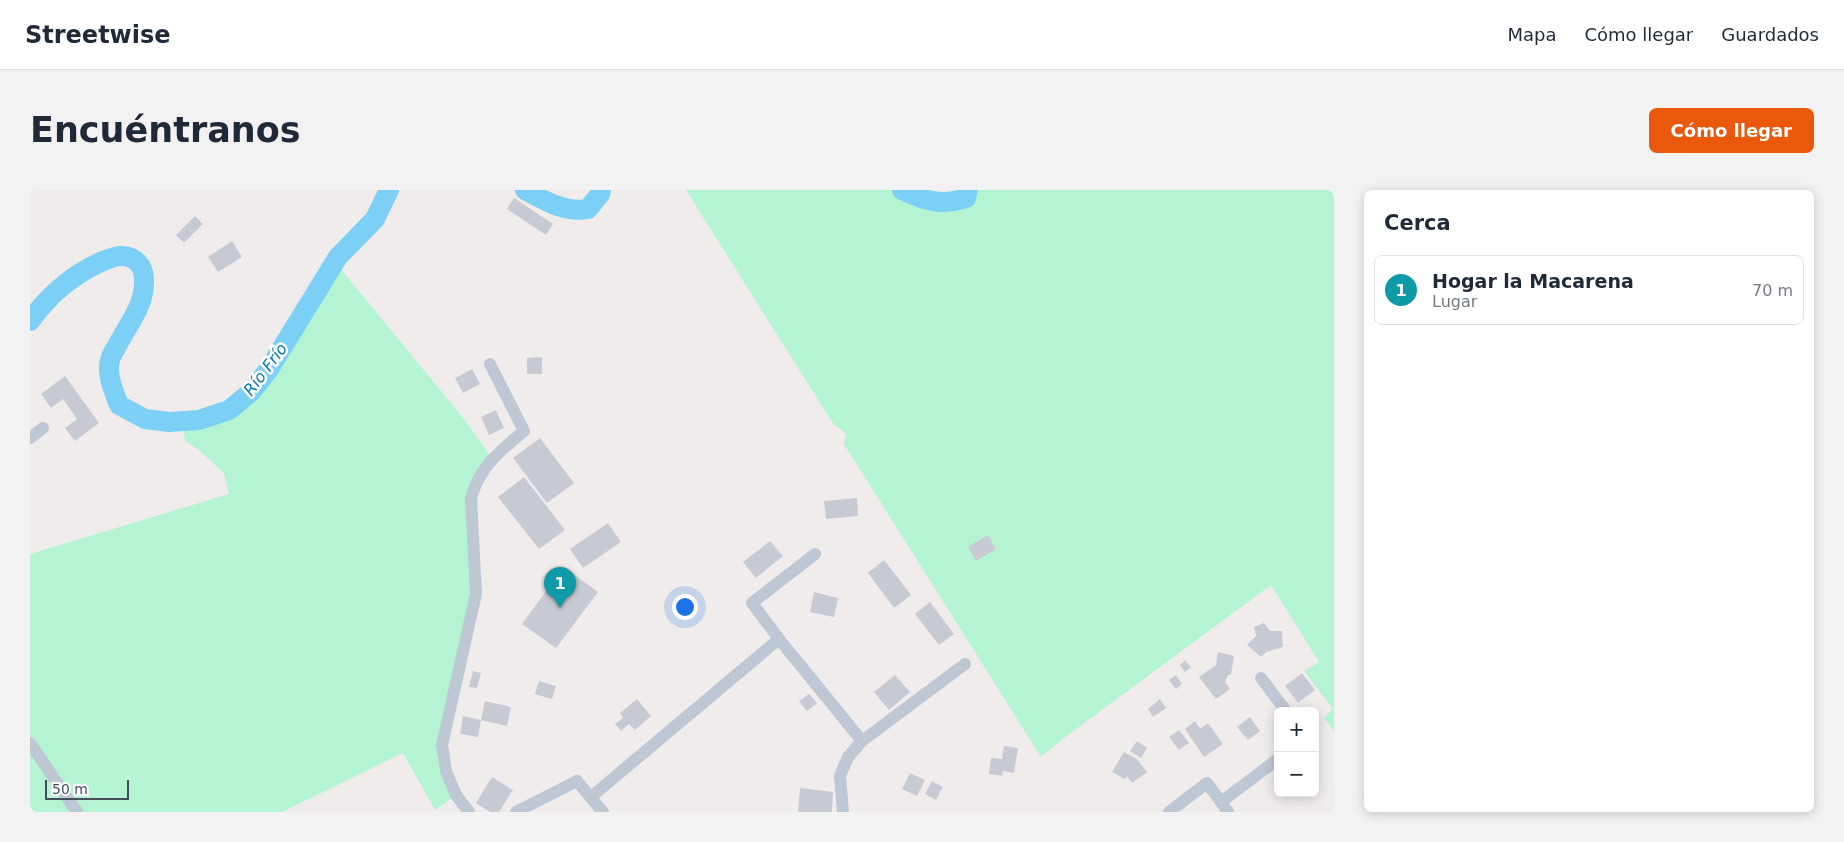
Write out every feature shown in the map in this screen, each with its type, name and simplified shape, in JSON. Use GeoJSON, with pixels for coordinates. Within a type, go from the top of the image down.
{"type":"FeatureCollection","features":[{"type":"Feature","properties":{"kind":"street"},"geometry":{"type":"LineString","coordinates":[[469,812],[456,795],[446,771],[442,745],[476,594],[471,498],[475,484],[492,458],[524,431],[490,364]]}},
{"type":"Feature","properties":{"kind":"street"},"geometry":{"type":"LineString","coordinates":[[30,438],[43,428]]}},
{"type":"Feature","properties":{"kind":"street"},"geometry":{"type":"LineString","coordinates":[[815,554],[752,603],[862,741]]}},
{"type":"Feature","properties":{"kind":"street"},"geometry":{"type":"LineString","coordinates":[[591,797],[779,639]]}},
{"type":"Feature","properties":{"kind":"street"},"geometry":{"type":"LineString","coordinates":[[843,812],[840,776],[848,758],[862,741],[965,664]]}},
{"type":"Feature","properties":{"kind":"street"},"geometry":{"type":"LineString","coordinates":[[1261,678],[1283,707]]}},
{"type":"Feature","properties":{"kind":"street"},"geometry":{"type":"LineString","coordinates":[[30,743],[77,812]]}},
{"type":"Feature","properties":{"kind":"street"},"geometry":{"type":"LineString","coordinates":[[1169,812],[1206,783],[1225,807],[1274,763]]}},
{"type":"Feature","properties":{"kind":"street"},"geometry":{"type":"LineString","coordinates":[[516,812],[577,781],[603,812]]}},
{"type":"Feature","properties":{"kind":"green space"},"geometry":{"type":"Polygon","coordinates":[[[686,190],[902,190],[933,201],[949,202],[966,198],[968,190],[1334,190],[1334,731],[1324,718],[1333,709],[1304,671],[1319,662],[1271,585],[1041,757],[844,444],[846,435],[834,425],[686,190]]]}},
{"type":"Feature","properties":{"kind":"green space"},"geometry":{"type":"Polygon","coordinates":[[[335,262],[464,419],[492,458],[475,484],[476,594],[442,745],[456,795],[435,810],[403,753],[282,812],[30,812],[30,554],[229,494],[224,473],[200,451],[185,441],[182,421],[199,420],[229,410],[251,392],[269,369],[335,262]]]}},
{"type":"Feature","properties":{"kind":"building"},"geometry":{"type":"Polygon","coordinates":[[[514,198],[553,224],[546,235],[507,209],[514,198]]]}},
{"type":"Feature","properties":{"kind":"building"},"geometry":{"type":"Polygon","coordinates":[[[195,216],[203,224],[184,243],[176,235],[195,216]]]}},
{"type":"Feature","properties":{"kind":"building"},"geometry":{"type":"Polygon","coordinates":[[[232,241],[242,257],[218,272],[208,257],[232,241]]]}},
{"type":"Feature","properties":{"kind":"building"},"geometry":{"type":"Polygon","coordinates":[[[542,357],[542,374],[527,374],[527,358],[542,357]]]}},
{"type":"Feature","properties":{"kind":"building"},"geometry":{"type":"Polygon","coordinates":[[[472,369],[480,384],[463,393],[455,378],[472,369]]]}},
{"type":"Feature","properties":{"kind":"building"},"geometry":{"type":"Polygon","coordinates":[[[65,376],[99,423],[75,441],[65,428],[77,419],[63,399],[51,408],[41,394],[65,376]]]}},
{"type":"Feature","properties":{"kind":"building"},"geometry":{"type":"Polygon","coordinates":[[[496,410],[504,428],[489,435],[481,417],[496,410]]]}},
{"type":"Feature","properties":{"kind":"building"},"geometry":{"type":"Polygon","coordinates":[[[540,438],[574,483],[547,503],[513,458],[540,438]]]}},
{"type":"Feature","properties":{"kind":"building"},"geometry":{"type":"Polygon","coordinates":[[[524,477],[565,530],[539,549],[498,497],[524,477]]]}},
{"type":"Feature","properties":{"kind":"building"},"geometry":{"type":"Polygon","coordinates":[[[857,498],[858,516],[826,519],[824,501],[857,498]]]}},
{"type":"Feature","properties":{"kind":"building"},"geometry":{"type":"Polygon","coordinates":[[[608,523],[621,542],[583,568],[570,549],[608,523]]]}},
{"type":"Feature","properties":{"kind":"building"},"geometry":{"type":"Polygon","coordinates":[[[988,535],[996,549],[976,561],[968,547],[988,535]]]}},
{"type":"Feature","properties":{"kind":"building"},"geometry":{"type":"Polygon","coordinates":[[[770,541],[783,556],[756,578],[743,562],[770,541]]]}},
{"type":"Feature","properties":{"kind":"building"},"geometry":{"type":"Polygon","coordinates":[[[884,560],[911,595],[894,608],[868,573],[884,560]]]}},
{"type":"Feature","properties":{"kind":"building"},"geometry":{"type":"Polygon","coordinates":[[[564,567],[598,592],[556,648],[522,624],[564,567]]]}},
{"type":"Feature","properties":{"kind":"building"},"geometry":{"type":"Polygon","coordinates":[[[814,592],[838,598],[834,617],[810,612],[814,592]]]}},
{"type":"Feature","properties":{"kind":"building"},"geometry":{"type":"Polygon","coordinates":[[[930,602],[954,634],[939,645],[915,614],[930,602]]]}},
{"type":"Feature","properties":{"kind":"building"},"geometry":{"type":"Polygon","coordinates":[[[1264,623],[1270,631],[1282,631],[1283,647],[1266,652],[1261,657],[1247,645],[1256,636],[1254,627],[1264,623]]]}},
{"type":"Feature","properties":{"kind":"building"},"geometry":{"type":"Polygon","coordinates":[[[1218,652],[1234,656],[1231,675],[1228,675],[1225,682],[1230,689],[1216,699],[1199,677],[1216,665],[1218,652]]]}},
{"type":"Feature","properties":{"kind":"building"},"geometry":{"type":"Polygon","coordinates":[[[1185,660],[1191,667],[1185,672],[1180,665],[1185,660]]]}},
{"type":"Feature","properties":{"kind":"building"},"geometry":{"type":"Polygon","coordinates":[[[473,671],[481,673],[477,688],[469,687],[473,671]]]}},
{"type":"Feature","properties":{"kind":"building"},"geometry":{"type":"Polygon","coordinates":[[[1302,673],[1315,690],[1298,703],[1285,686],[1302,673]]]}},
{"type":"Feature","properties":{"kind":"building"},"geometry":{"type":"Polygon","coordinates":[[[895,675],[910,692],[889,710],[874,692],[895,675]]]}},
{"type":"Feature","properties":{"kind":"building"},"geometry":{"type":"Polygon","coordinates":[[[1176,675],[1182,684],[1176,689],[1169,680],[1176,675]]]}},
{"type":"Feature","properties":{"kind":"building"},"geometry":{"type":"Polygon","coordinates":[[[539,681],[556,686],[552,699],[535,694],[539,681]]]}},
{"type":"Feature","properties":{"kind":"building"},"geometry":{"type":"Polygon","coordinates":[[[809,694],[817,703],[807,711],[799,701],[809,694]]]}},
{"type":"Feature","properties":{"kind":"building"},"geometry":{"type":"Polygon","coordinates":[[[637,699],[651,716],[635,730],[629,724],[621,731],[615,724],[623,718],[620,713],[637,699]]]}},
{"type":"Feature","properties":{"kind":"building"},"geometry":{"type":"Polygon","coordinates":[[[1160,699],[1166,708],[1153,717],[1148,709],[1160,699]]]}},
{"type":"Feature","properties":{"kind":"building"},"geometry":{"type":"Polygon","coordinates":[[[485,701],[511,707],[507,726],[481,720],[485,701]]]}},
{"type":"Feature","properties":{"kind":"building"},"geometry":{"type":"Polygon","coordinates":[[[463,716],[481,720],[478,737],[460,734],[463,716]]]}},
{"type":"Feature","properties":{"kind":"building"},"geometry":{"type":"Polygon","coordinates":[[[1250,717],[1260,731],[1248,740],[1237,727],[1250,717]]]}},
{"type":"Feature","properties":{"kind":"building"},"geometry":{"type":"Polygon","coordinates":[[[1195,721],[1200,729],[1208,723],[1223,744],[1204,757],[1185,729],[1195,721]]]}},
{"type":"Feature","properties":{"kind":"building"},"geometry":{"type":"Polygon","coordinates":[[[1179,730],[1189,743],[1179,750],[1169,737],[1179,730]]]}},
{"type":"Feature","properties":{"kind":"building"},"geometry":{"type":"Polygon","coordinates":[[[1137,741],[1147,748],[1141,758],[1130,751],[1137,741]]]}},
{"type":"Feature","properties":{"kind":"building"},"geometry":{"type":"Polygon","coordinates":[[[1004,746],[1018,748],[1014,773],[1003,771],[1002,776],[989,774],[991,758],[1002,759],[1004,746]]]}},
{"type":"Feature","properties":{"kind":"building"},"geometry":{"type":"Polygon","coordinates":[[[1124,752],[1137,759],[1147,772],[1132,783],[1127,776],[1125,779],[1112,772],[1124,752]]]}},
{"type":"Feature","properties":{"kind":"building"},"geometry":{"type":"Polygon","coordinates":[[[910,773],[925,780],[917,796],[902,789],[910,773]]]}},
{"type":"Feature","properties":{"kind":"building"},"geometry":{"type":"Polygon","coordinates":[[[492,777],[513,790],[499,812],[490,812],[476,803],[492,777]]]}},
{"type":"Feature","properties":{"kind":"building"},"geometry":{"type":"Polygon","coordinates":[[[932,781],[943,787],[936,800],[925,794],[932,781]]]}},
{"type":"Feature","properties":{"kind":"building"},"geometry":{"type":"Polygon","coordinates":[[[800,788],[833,792],[832,812],[798,812],[800,788]]]}},
{"type":"Feature","properties":{"kind":"waterway","name":"Río Frío"},"geometry":{"type":"LineString","coordinates":[[30,321],[45,302],[62,286],[82,272],[112,258],[130,257],[142,269],[144,289],[139,307],[110,360],[110,377],[119,405],[145,419],[169,422],[199,420],[229,410],[251,392],[269,369],[338,257],[375,219],[389,190]]}},
{"type":"Feature","properties":{"kind":"waterway","name":"Río Frío"},"geometry":{"type":"LineString","coordinates":[[525,190],[563,208],[580,210],[588,209],[601,190]]}},
{"type":"Feature","properties":{"kind":"waterway","name":"Río Frío"},"geometry":{"type":"LineString","coordinates":[[902,190],[918,197],[941,202],[966,198],[968,190]]}},
{"type":"Feature","properties":{"kind":"place","name":"Hogar la Macarena"},"geometry":{"type":"Point","coordinates":[560,608]}}]}
